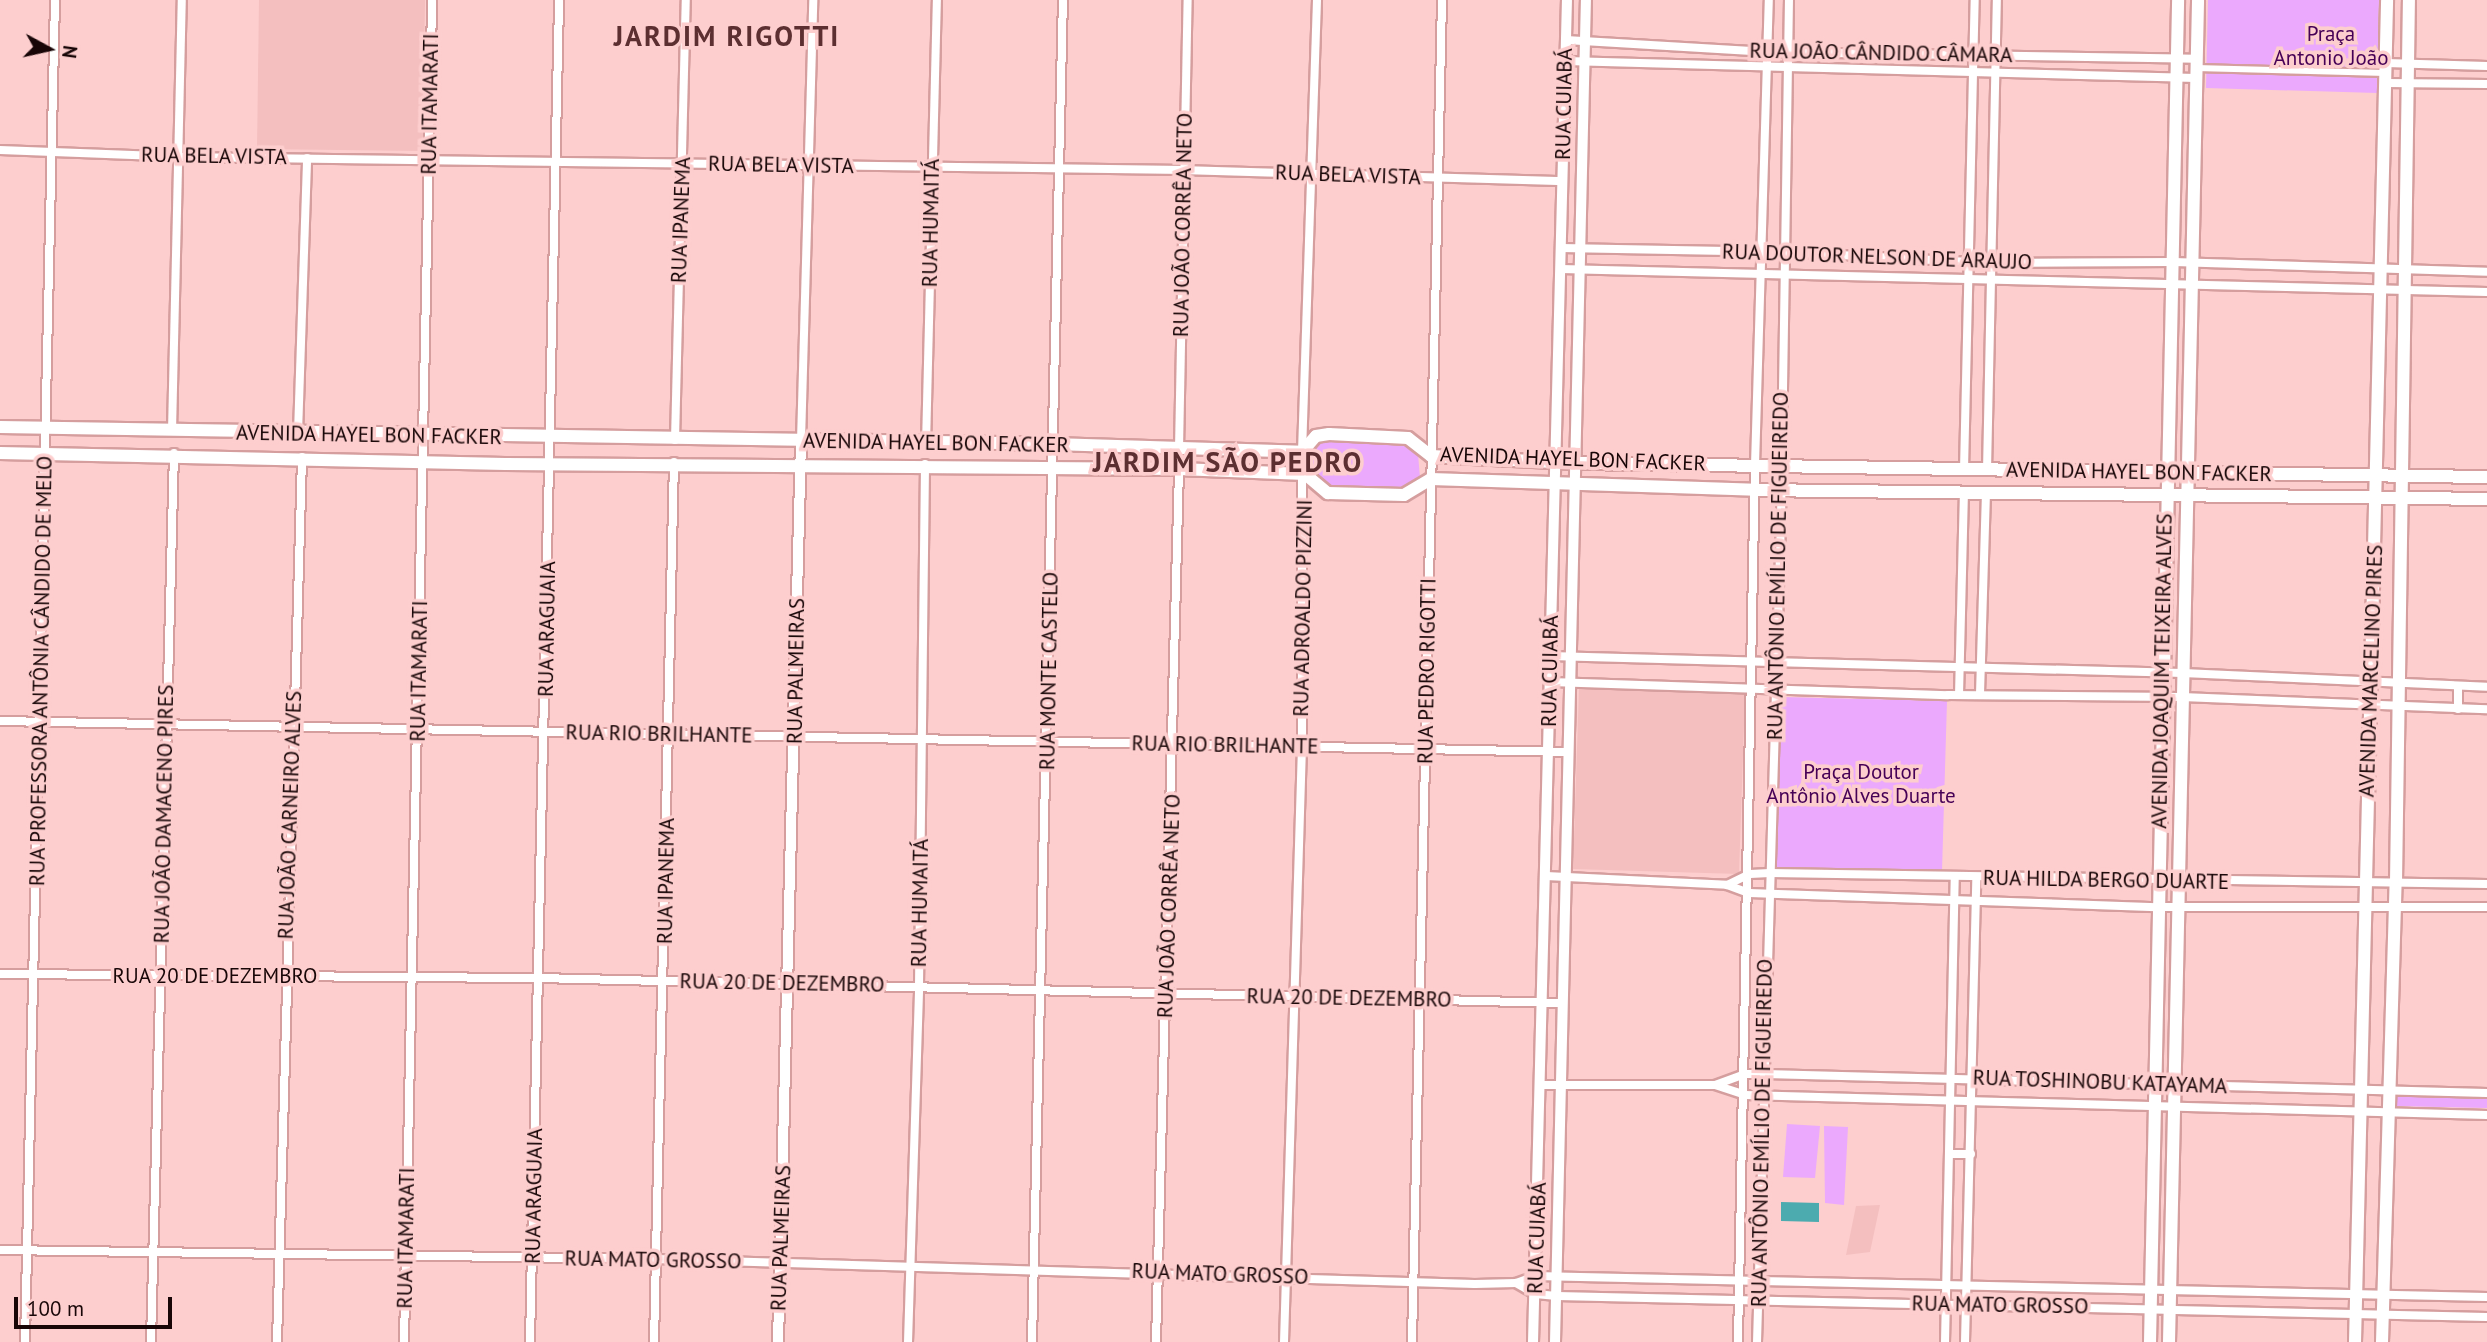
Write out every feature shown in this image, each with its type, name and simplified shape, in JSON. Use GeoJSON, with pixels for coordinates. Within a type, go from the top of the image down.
{"type":"FeatureCollection","features":[{"type":"Feature","properties":{"kind":"main road","name":"AVENIDA JOAQUIM TEIXEIRA ALVES"},"geometry":{"type":"LineString","coordinates":[[2150,1342],[2165,473],[2174,262],[2178,0]]}},
{"type":"Feature","properties":{"kind":"main road","name":"AVENIDA JOAQUIM TEIXEIRA ALVES"},"geometry":{"type":"LineString","coordinates":[[2169,1342],[2177,882],[2194,263],[2197,0]]}},
{"type":"Feature","properties":{"kind":"main road","name":"AVENIDA MARCELINO PIRES"},"geometry":{"type":"LineString","coordinates":[[2355,1342],[2368,707],[2377,498],[2387,0]]}},
{"type":"Feature","properties":{"kind":"main road","name":"AVENIDA MARCELINO PIRES"},"geometry":{"type":"LineString","coordinates":[[2382,1342],[2396,882],[2396,684],[2404,475],[2409,0]]}},
{"type":"Feature","properties":{"kind":"main road","name":"AVENIDA HAYEL BON FACKER"},"geometry":{"type":"LineString","coordinates":[[0,427],[547,439],[926,445],[1053,444],[1302,452],[1316,436],[1329,434],[1408,438],[1431,456],[1574,463],[2188,475],[2377,474],[2487,477]]}},
{"type":"Feature","properties":{"kind":"main road","name":"AVENIDA HAYEL BON FACKER"},"geometry":{"type":"LineString","coordinates":[[0,453],[174,453],[550,464],[925,464],[1179,470],[1305,474],[1328,493],[1404,495],[1431,479],[1553,480],[1755,490],[1964,490],[2487,499]]}},
{"type":"Feature","properties":{"kind":"street","name":"RUA PROFESSORA ANTÔNIA CÂNDIDO DE MELO"},"geometry":{"type":"LineString","coordinates":[[25,1342],[47,454],[55,0]]}},
{"type":"Feature","properties":{"kind":"street"},"geometry":{"type":"LineString","coordinates":[[172,431],[182,0]]}},
{"type":"Feature","properties":{"kind":"street","name":"RUA ITAMARATI"},"geometry":{"type":"LineString","coordinates":[[404,1342],[418,730],[420,436],[432,0]]}},
{"type":"Feature","properties":{"kind":"street","name":"RUA ARAGUAIA"},"geometry":{"type":"LineString","coordinates":[[530,1342],[545,732],[550,464],[547,439],[559,0]]}},
{"type":"Feature","properties":{"kind":"street","name":"RUA IPANEMA"},"geometry":{"type":"LineString","coordinates":[[675,440],[686,0]]}},
{"type":"Feature","properties":{"kind":"street","name":"RUA PALMEIRAS"},"geometry":{"type":"LineString","coordinates":[[778,1342],[813,0]]}},
{"type":"Feature","properties":{"kind":"street","name":"RUA HUMAITÁ"},"geometry":{"type":"LineString","coordinates":[[926,445],[937,0]]}},
{"type":"Feature","properties":{"kind":"street","name":"RUA MONTE CASTELO"},"geometry":{"type":"LineString","coordinates":[[1032,1342],[1048,744],[1063,0]]}},
{"type":"Feature","properties":{"kind":"street","name":"RUA JOÃO CORRÊA NETO"},"geometry":{"type":"LineString","coordinates":[[1179,449],[1188,0]]}},
{"type":"Feature","properties":{"kind":"street","name":"RUA ADROALDO PIZZINI"},"geometry":{"type":"LineString","coordinates":[[1284,1342],[1301,745],[1305,474],[1302,452],[1314,174],[1317,0]]}},
{"type":"Feature","properties":{"kind":"street","name":"RUA PEDRO RIGOTTI"},"geometry":{"type":"LineString","coordinates":[[1412,1342],[1442,0]]}},
{"type":"Feature","properties":{"kind":"street","name":"RUA CUIABÁ"},"geometry":{"type":"LineString","coordinates":[[1533,1342],[1542,1085],[1553,461],[1567,0]]}},
{"type":"Feature","properties":{"kind":"street","name":"RUA CUIABÁ"},"geometry":{"type":"LineString","coordinates":[[1555,1342],[1586,0]]}},
{"type":"Feature","properties":{"kind":"street","name":"RUA ANTÔNIO EMÍLIO DE FIGUEIREDO"},"geometry":{"type":"LineString","coordinates":[[1738,1342],[1754,688],[1755,465],[1763,274],[1769,0]]}},
{"type":"Feature","properties":{"kind":"street","name":"RUA ANTÔNIO EMÍLIO DE FIGUEIREDO"},"geometry":{"type":"LineString","coordinates":[[1757,1342],[1768,894],[1777,690],[1788,0]]}},
{"type":"Feature","properties":{"kind":"street"},"geometry":{"type":"LineString","coordinates":[[1964,470],[1975,0]]}},
{"type":"Feature","properties":{"kind":"street"},"geometry":{"type":"LineString","coordinates":[[1987,470],[1988,282],[1997,0]]}},
{"type":"Feature","properties":{"kind":"street","name":"RUA JOÃO CÂNDIDO CÂMARA"},"geometry":{"type":"LineString","coordinates":[[1566,40],[1769,52],[2177,59],[2196,68],[2386,73],[2408,84],[2487,85]]}},
{"type":"Feature","properties":{"kind":"street"},"geometry":{"type":"LineString","coordinates":[[1566,61],[1973,75],[2176,77],[2196,68]]}},
{"type":"Feature","properties":{"kind":"street","name":"RUA JOÃO CÂNDIDO CÂMARA"},"geometry":{"type":"LineString","coordinates":[[2386,73],[2408,63],[2487,66]]}},
{"type":"Feature","properties":{"kind":"street","name":"RUA BELA VISTA"},"geometry":{"type":"LineString","coordinates":[[0,150],[52,150],[179,158],[1185,170],[1562,181]]}},
{"type":"Feature","properties":{"kind":"street"},"geometry":{"type":"LineString","coordinates":[[298,433],[307,158]]}},
{"type":"Feature","properties":{"kind":"street","name":"RUA DOUTOR NELSON DE ARAUJO"},"geometry":{"type":"LineString","coordinates":[[1561,248],[1784,252],[1989,263],[2174,262],[2381,271],[2487,272]]}},
{"type":"Feature","properties":{"kind":"street","name":"RUA DOUTOR NELSON DE ARAUJO"},"geometry":{"type":"LineString","coordinates":[[1560,269],[1988,282],[2173,282],[2382,293],[2487,292]]}},
{"type":"Feature","properties":{"kind":"street","name":"RUA JOÃO DAMACENO PIRES"},"geometry":{"type":"LineString","coordinates":[[151,1342],[174,453]]}},
{"type":"Feature","properties":{"kind":"street","name":"RUA JOÃO CARNEIRO ALVES"},"geometry":{"type":"LineString","coordinates":[[277,1342],[284,978],[302,457]]}},
{"type":"Feature","properties":{"kind":"street","name":"RUA IPANEMA"},"geometry":{"type":"LineString","coordinates":[[654,1342],[674,462]]}},
{"type":"Feature","properties":{"kind":"street","name":"RUA HUMAITÁ"},"geometry":{"type":"LineString","coordinates":[[908,1342],[919,986],[925,464]]}},
{"type":"Feature","properties":{"kind":"street","name":"RUA JOÃO CORRÊA NETO"},"geometry":{"type":"LineString","coordinates":[[1156,1342],[1174,744],[1179,470]]}},
{"type":"Feature","properties":{"kind":"street"},"geometry":{"type":"LineString","coordinates":[[1959,695],[1964,490]]}},
{"type":"Feature","properties":{"kind":"street"},"geometry":{"type":"LineString","coordinates":[[1980,694],[1986,491]]}},
{"type":"Feature","properties":{"kind":"street"},"geometry":{"type":"LineString","coordinates":[[1551,606],[1571,607]]}},
{"type":"Feature","properties":{"kind":"street"},"geometry":{"type":"LineString","coordinates":[[1550,656],[1981,670],[2183,673],[2487,687]]}},
{"type":"Feature","properties":{"kind":"street"},"geometry":{"type":"LineString","coordinates":[[1551,682],[1959,695],[2162,696],[2368,707],[2487,709]]}},
{"type":"Feature","properties":{"kind":"street"},"geometry":{"type":"LineString","coordinates":[[2458,686],[2458,709]]}},
{"type":"Feature","properties":{"kind":"street","name":"RUA RIO BRILHANTE"},"geometry":{"type":"LineString","coordinates":[[0,721],[795,736],[1048,744],[1301,745],[1569,752]]}},
{"type":"Feature","properties":{"kind":"street","name":"RUA HILDA BERGO DUARTE"},"geometry":{"type":"LineString","coordinates":[[1727,885],[1750,874],[1770,873],[2157,882],[2364,881],[2487,884]]}},
{"type":"Feature","properties":{"kind":"street","name":"RUA HILDA BERGO DUARTE"},"geometry":{"type":"LineString","coordinates":[[1546,876],[1727,885],[1749,893],[1768,894],[2157,907],[2364,904],[2487,907]]}},
{"type":"Feature","properties":{"kind":"street"},"geometry":{"type":"LineString","coordinates":[[1945,1342],[1955,878]]}},
{"type":"Feature","properties":{"kind":"street"},"geometry":{"type":"LineString","coordinates":[[1965,1342],[1976,878]]}},
{"type":"Feature","properties":{"kind":"street","name":"RUA 20 DE DEZEMBRO"},"geometry":{"type":"LineString","coordinates":[[0,974],[538,978],[1563,1003]]}},
{"type":"Feature","properties":{"kind":"street","name":"RUA TOSHINOBU KATAYAMA"},"geometry":{"type":"LineString","coordinates":[[1716,1085],[1745,1074],[1765,1074],[2487,1093]]}},
{"type":"Feature","properties":{"kind":"street","name":"RUA TOSHINOBU KATAYAMA"},"geometry":{"type":"LineString","coordinates":[[1542,1085],[1716,1085],[1745,1095],[1764,1096],[2487,1115]]}},
{"type":"Feature","properties":{"kind":"street"},"geometry":{"type":"LineString","coordinates":[[1949,1154],[1970,1154]]}},
{"type":"Feature","properties":{"kind":"street","name":"RUA MATO GROSSO"},"geometry":{"type":"LineString","coordinates":[[0,1250],[279,1256],[656,1259],[912,1268],[1158,1271],[1414,1282],[1516,1283],[1535,1276],[2487,1297]]}},
{"type":"Feature","properties":{"kind":"street","name":"RUA MATO GROSSO"},"geometry":{"type":"LineString","coordinates":[[1516,1283],[1535,1294],[1557,1296],[2150,1307],[2487,1317]]}},
{"type":"Feature","properties":{"kind":"shaded area"},"geometry":{"type":"Polygon","coordinates":[[[259,0],[425,0],[423,151],[257,149],[259,0]]]}},
{"type":"Feature","properties":{"kind":"shaded area"},"geometry":{"type":"Polygon","coordinates":[[[1579,689],[1745,694],[1739,874],[1573,869],[1579,689]]]}},
{"type":"Feature","properties":{"kind":"shaded area"},"geometry":{"type":"Polygon","coordinates":[[[1880,1205],[1870,1252],[1846,1255],[1856,1206],[1880,1205]]]}},
{"type":"Feature","properties":{"kind":"green space","name":"Praça Antonio João"},"geometry":{"type":"Polygon","coordinates":[[[2208,0],[2379,0],[2377,93],[2206,88],[2208,0]]]}},
{"type":"Feature","properties":{"kind":"green space"},"geometry":{"type":"Polygon","coordinates":[[[1325,439],[1402,441],[1418,454],[1420,478],[1405,493],[1327,489],[1309,472],[1310,451],[1325,439]]]}},
{"type":"Feature","properties":{"kind":"green space","name":"Praça Doutor Antônio Alves Duarte"},"geometry":{"type":"Polygon","coordinates":[[[1781,697],[1947,701],[1942,871],[1775,867],[1781,697]]]}},
{"type":"Feature","properties":{"kind":"green space"},"geometry":{"type":"Polygon","coordinates":[[[2394,1092],[2487,1098],[2487,1108],[2393,1106],[2394,1092]]]}},
{"type":"Feature","properties":{"kind":"green space"},"geometry":{"type":"Polygon","coordinates":[[[1787,1124],[1820,1126],[1815,1178],[1783,1177],[1787,1124]]]}},
{"type":"Feature","properties":{"kind":"green space"},"geometry":{"type":"Polygon","coordinates":[[[1824,1126],[1848,1127],[1844,1205],[1825,1203],[1824,1126]]]}},
{"type":"Feature","properties":{"kind":"water"},"geometry":{"type":"Polygon","coordinates":[[[1781,1202],[1819,1203],[1819,1222],[1781,1221],[1781,1202]]]}},
{"type":"Feature","properties":{"kind":"district","name":"JARDIM RIGOTTI"},"geometry":{"type":"Point","coordinates":[727,36]}},
{"type":"Feature","properties":{"kind":"district","name":"JARDIM SÃO PEDRO"},"geometry":{"type":"Point","coordinates":[1228,462]}}]}
